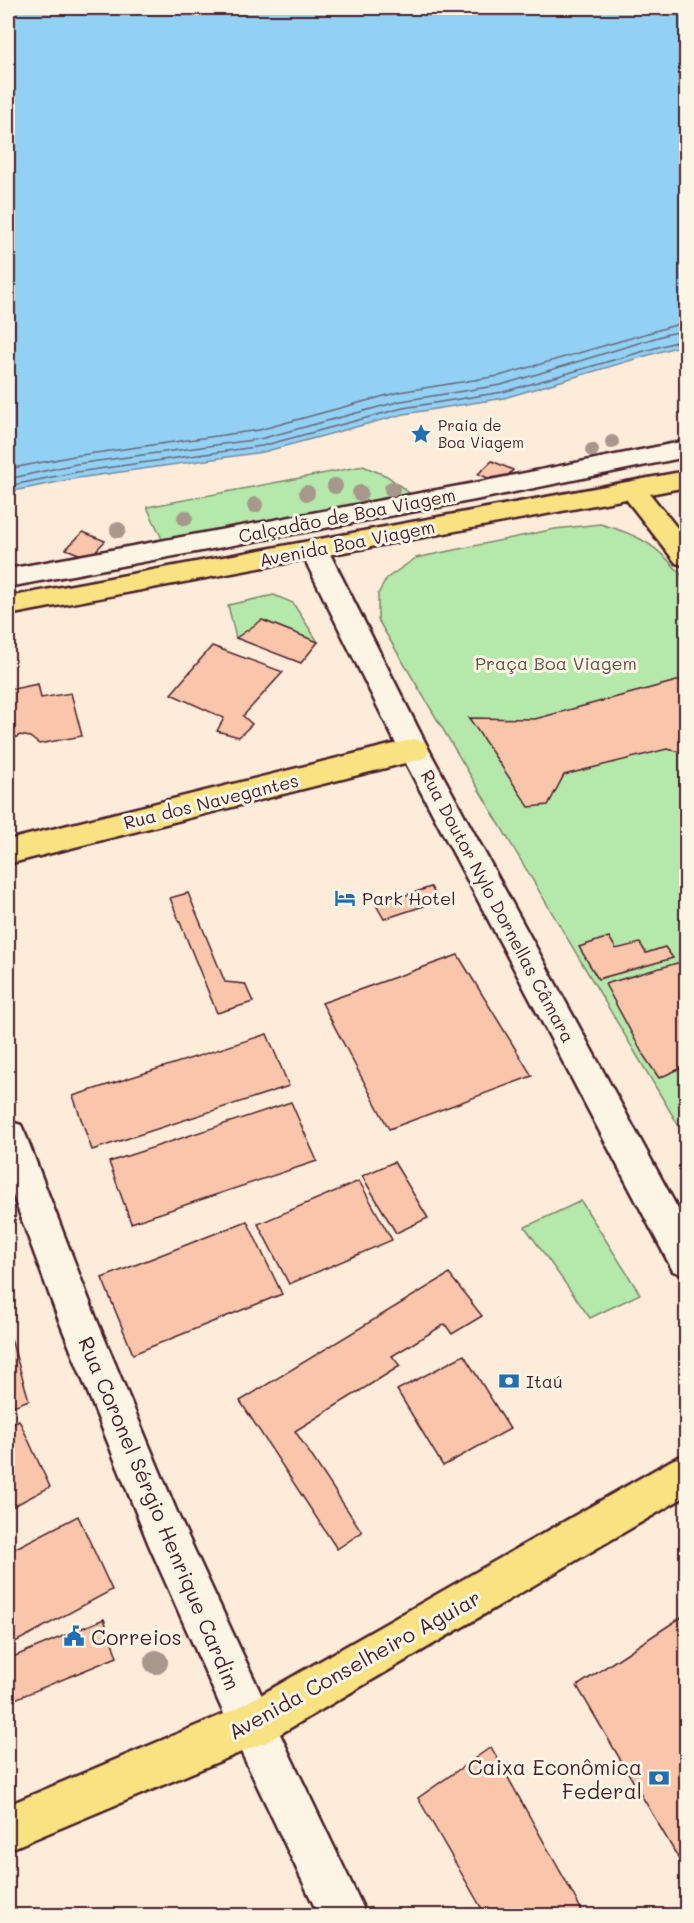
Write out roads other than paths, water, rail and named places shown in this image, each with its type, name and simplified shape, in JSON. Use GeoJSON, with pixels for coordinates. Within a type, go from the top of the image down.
{"type":"FeatureCollection","features":[{"type":"Feature","properties":{"kind":"main road","name":"Avenida Boa Viagem"},"geometry":{"type":"LineString","coordinates":[[8,606],[687,479]]}},
{"type":"Feature","properties":{"kind":"main road"},"geometry":{"type":"LineString","coordinates":[[631,489],[687,557]]}},
{"type":"Feature","properties":{"kind":"main road","name":"Rua dos Navegantes"},"geometry":{"type":"LineString","coordinates":[[8,852],[414,750]]}},
{"type":"Feature","properties":{"kind":"main road","name":"Avenida Conselheiro Aguiar"},"geometry":{"type":"LineString","coordinates":[[8,1828],[252,1725],[687,1474]]}},
{"type":"Feature","properties":{"kind":"street","name":"Calçadão de Boa Viagem"},"geometry":{"type":"LineString","coordinates":[[8,579],[107,563],[687,449]]}},
{"type":"Feature","properties":{"kind":"street","name":"Rua Doutor Nylo Dornellas Câmara"},"geometry":{"type":"LineString","coordinates":[[314,550],[414,750],[687,1259]]}},
{"type":"Feature","properties":{"kind":"street","name":"Rua Coronel Sérgio Henrique Cardim"},"geometry":{"type":"LineString","coordinates":[[9,1148],[164,1532],[252,1725],[344,1916]]}},
{"type":"Feature","properties":{"kind":"water"},"geometry":{"type":"Polygon","coordinates":[[[8,8],[686,8],[686,344],[504,398],[404,414],[263,452],[78,478],[8,492],[8,8]]]}},
{"type":"Feature","properties":{"kind":"place","name":"Praia de Boa Viagem"},"geometry":{"type":"Point","coordinates":[421,434]}},
{"type":"Feature","properties":{"kind":"place","name":"Park Hotel"},"geometry":{"type":"Point","coordinates":[345,898]}},
{"type":"Feature","properties":{"kind":"place","name":"Itaú"},"geometry":{"type":"Point","coordinates":[509,1381]}},
{"type":"Feature","properties":{"kind":"place","name":"Correios"},"geometry":{"type":"Point","coordinates":[74,1636]}},
{"type":"Feature","properties":{"kind":"place","name":"Caixa Econômica Federal"},"geometry":{"type":"Point","coordinates":[659,1778]}},
{"type":"Feature","properties":{"kind":"park label","name":"Praça Boa Viagem"},"geometry":{"type":"Point","coordinates":[556,663]}}]}
